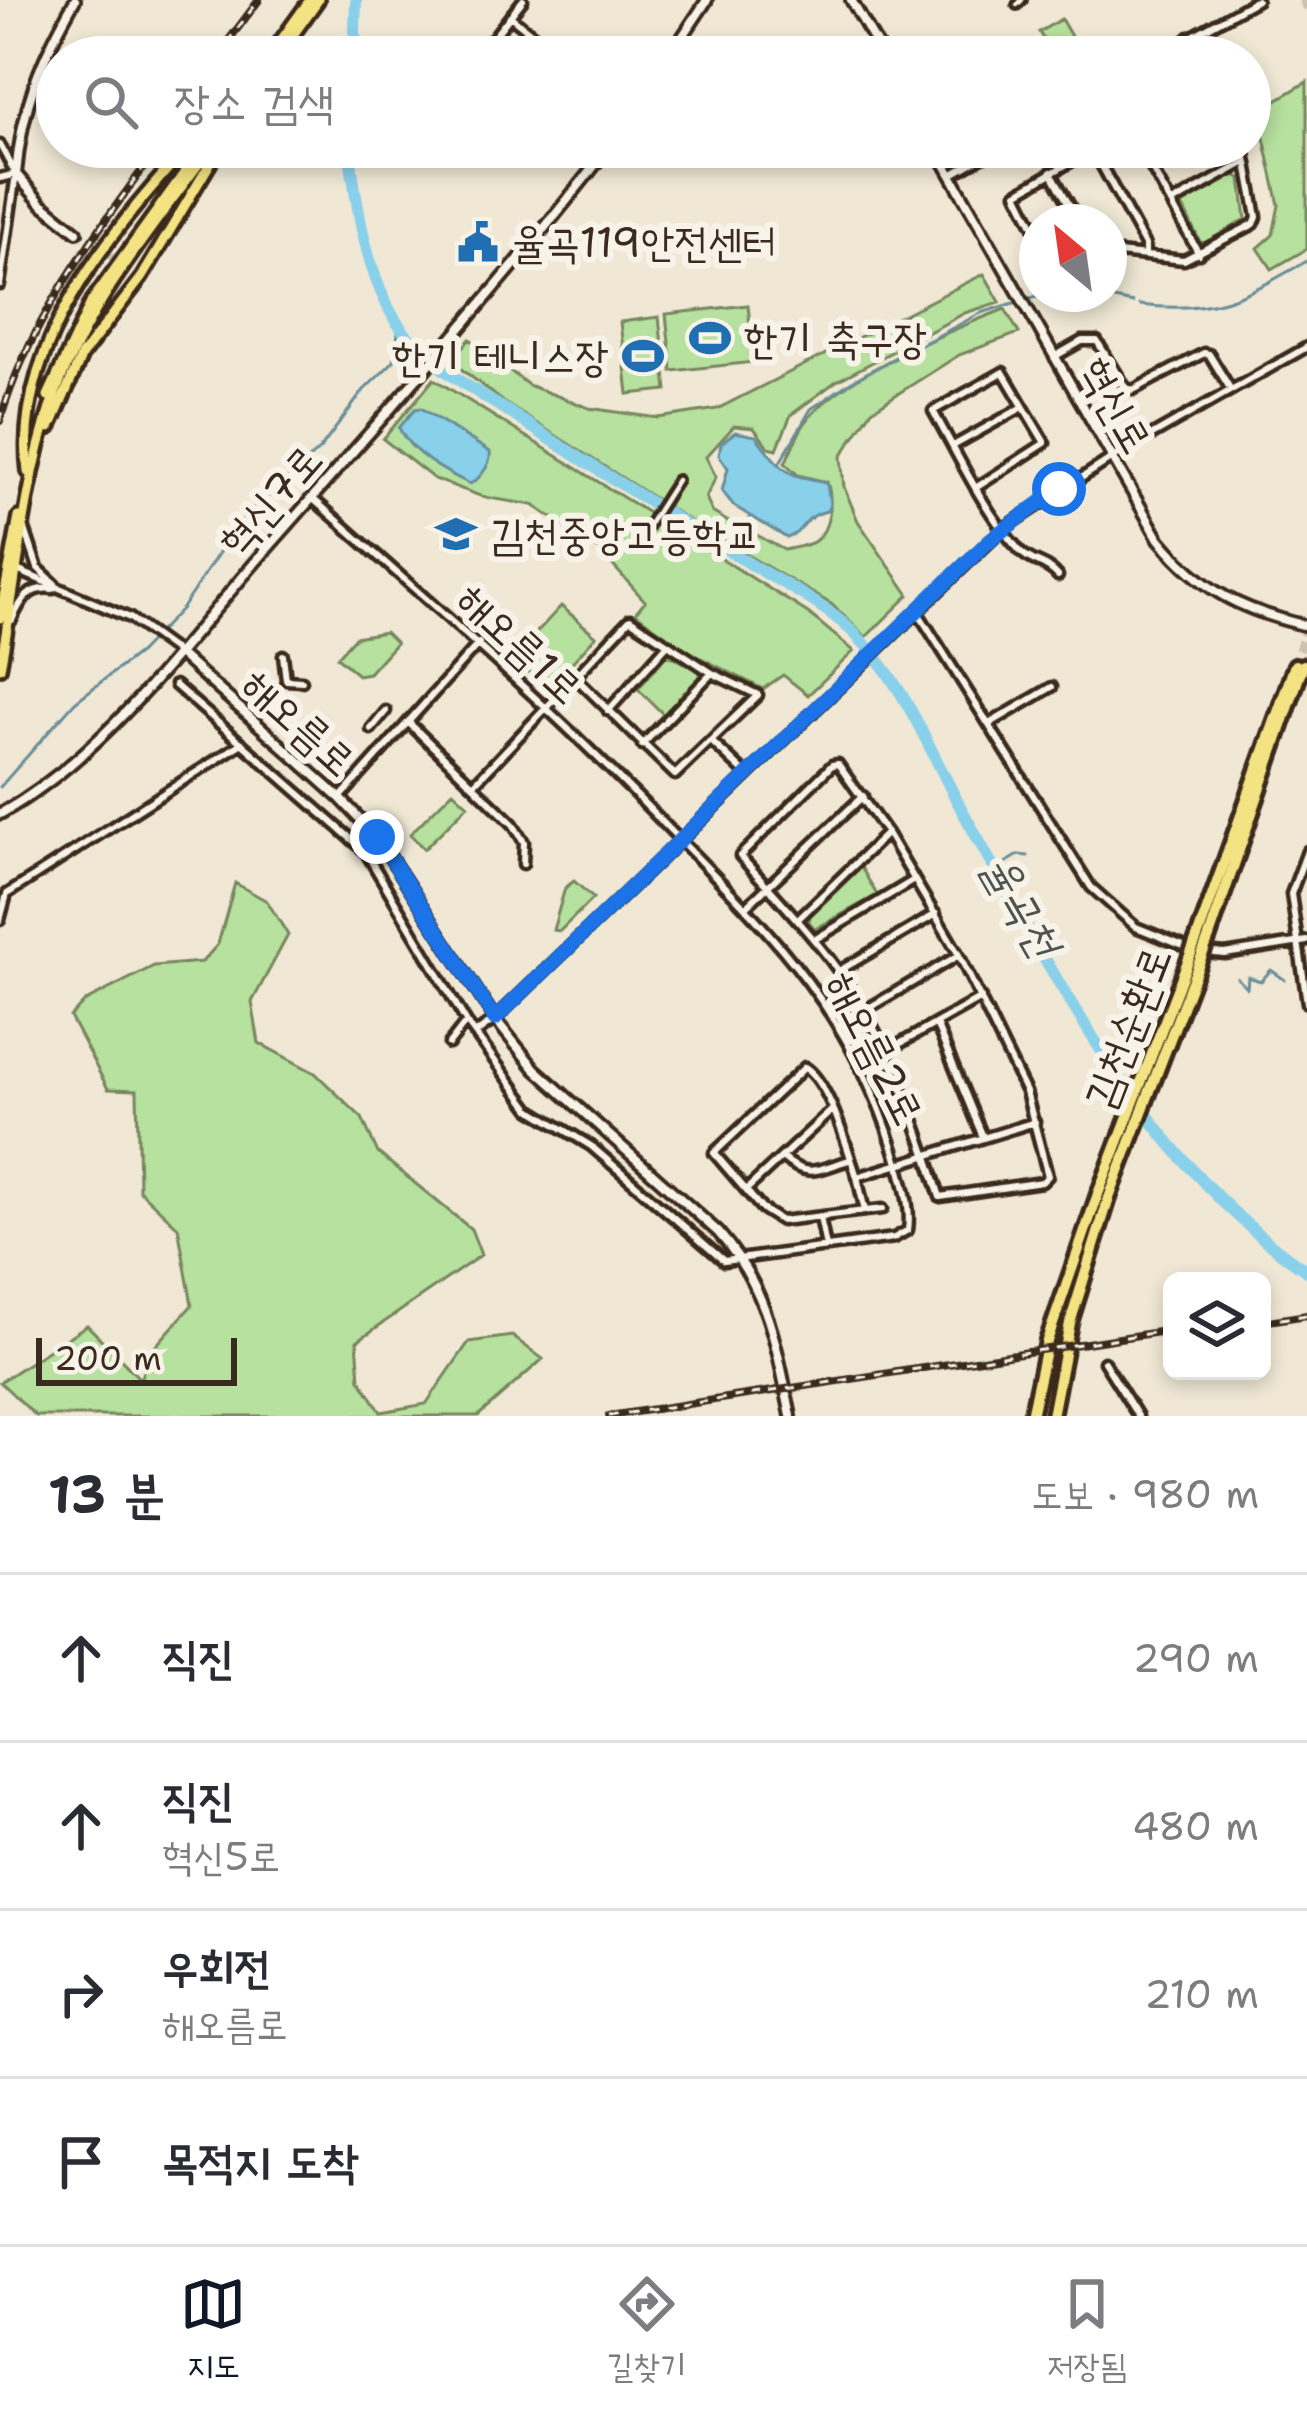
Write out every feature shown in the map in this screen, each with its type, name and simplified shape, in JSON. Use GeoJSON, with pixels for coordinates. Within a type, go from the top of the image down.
{"type":"FeatureCollection","features":[{"type":"Feature","properties":{"kind":"highway","name":"김천순환로"},"geometry":{"type":"LineString","coordinates":[[1031,1416],[1047,1341],[1203,936],[1299,665]]}},
{"type":"Feature","properties":{"kind":"highway","name":"김천순환로"},"geometry":{"type":"LineString","coordinates":[[1052,1416],[1070,1323],[1104,1196]]}},
{"type":"Feature","properties":{"kind":"main road"},"geometry":{"type":"LineString","coordinates":[[284,36],[314,2]]}},
{"type":"Feature","properties":{"kind":"main road"},"geometry":{"type":"LineString","coordinates":[[287,36],[314,2]]}},
{"type":"Feature","properties":{"kind":"main road"},"geometry":{"type":"LineString","coordinates":[[0,618],[24,524],[30,472],[25,444],[32,398],[50,344],[100,249],[169,168]]}},
{"type":"Feature","properties":{"kind":"main road"},"geometry":{"type":"LineString","coordinates":[[0,668],[13,569],[46,401],[78,326],[112,273],[194,168]]}},
{"type":"Feature","properties":{"kind":"main road"},"geometry":{"type":"LineString","coordinates":[[30,472],[82,355],[142,277],[200,168]]}},
{"type":"Feature","properties":{"kind":"street"},"geometry":{"type":"LineString","coordinates":[[55,36],[75,0]]}},
{"type":"Feature","properties":{"kind":"street"},"geometry":{"type":"LineString","coordinates":[[494,36],[523,0]]}},
{"type":"Feature","properties":{"kind":"street"},"geometry":{"type":"LineString","coordinates":[[683,36],[707,0]]}},
{"type":"Feature","properties":{"kind":"street"},"geometry":{"type":"LineString","coordinates":[[851,0],[872,36]]}},
{"type":"Feature","properties":{"kind":"street"},"geometry":{"type":"LineString","coordinates":[[1191,36],[1257,0]]}},
{"type":"Feature","properties":{"kind":"street"},"geometry":{"type":"LineString","coordinates":[[510,16],[535,36]]}},
{"type":"Feature","properties":{"kind":"street"},"geometry":{"type":"LineString","coordinates":[[0,285],[20,126],[36,78]]}},
{"type":"Feature","properties":{"kind":"street"},"geometry":{"type":"LineString","coordinates":[[0,145],[16,174],[77,232]]}},
{"type":"Feature","properties":{"kind":"street","name":"혁신7로"},"geometry":{"type":"LineString","coordinates":[[0,814],[35,794],[109,728],[178,653],[517,264],[592,168]]}},
{"type":"Feature","properties":{"kind":"street","name":"혁신로"},"geometry":{"type":"LineString","coordinates":[[947,168],[1160,539],[1205,586],[1234,603],[1307,626]]}},
{"type":"Feature","properties":{"kind":"street"},"geometry":{"type":"LineString","coordinates":[[951,175],[963,168]]}},
{"type":"Feature","properties":{"kind":"street"},"geometry":{"type":"LineString","coordinates":[[1022,204],[1017,193],[1059,168]]}},
{"type":"Feature","properties":{"kind":"street"},"geometry":{"type":"LineString","coordinates":[[1104,168],[1145,244],[1145,257]]}},
{"type":"Feature","properties":{"kind":"street"},"geometry":{"type":"LineString","coordinates":[[1152,168],[1199,254]]}},
{"type":"Feature","properties":{"kind":"street"},"geometry":{"type":"LineString","coordinates":[[1172,203],[1235,168]]}},
{"type":"Feature","properties":{"kind":"street"},"geometry":{"type":"LineString","coordinates":[[1127,254],[1184,260],[1256,221],[1247,168]]}},
{"type":"Feature","properties":{"kind":"street"},"geometry":{"type":"LineString","coordinates":[[1052,172],[1069,204]]}},
{"type":"Feature","properties":{"kind":"street"},"geometry":{"type":"LineString","coordinates":[[0,178],[16,174]]}},
{"type":"Feature","properties":{"kind":"street"},"geometry":{"type":"LineString","coordinates":[[129,268],[142,277]]}},
{"type":"Feature","properties":{"kind":"street"},"geometry":{"type":"LineString","coordinates":[[1054,357],[1082,341],[1097,341],[1126,388],[1133,390],[1204,353],[1231,390]]}},
{"type":"Feature","properties":{"kind":"street"},"geometry":{"type":"LineString","coordinates":[[475,1034],[1003,529],[1112,458],[1307,347]]}},
{"type":"Feature","properties":{"kind":"street"},"geometry":{"type":"LineString","coordinates":[[976,488],[1045,443],[1003,372],[933,411],[976,488],[1003,529],[1025,556],[1049,566],[1058,576]]}},
{"type":"Feature","properties":{"kind":"street"},"geometry":{"type":"LineString","coordinates":[[952,446],[1024,407]]}},
{"type":"Feature","properties":{"kind":"street"},"geometry":{"type":"LineString","coordinates":[[639,540],[677,480]]}},
{"type":"Feature","properties":{"kind":"street","name":"해오름1로"},"geometry":{"type":"LineString","coordinates":[[312,498],[479,643],[680,840]]}},
{"type":"Feature","properties":{"kind":"street"},"geometry":{"type":"LineString","coordinates":[[24,524],[38,568],[63,590]]}},
{"type":"Feature","properties":{"kind":"street"},"geometry":{"type":"LineString","coordinates":[[13,569],[92,599],[178,653]]}},
{"type":"Feature","properties":{"kind":"street"},"geometry":{"type":"LineString","coordinates":[[6,634],[25,595],[38,588],[63,590]]}},
{"type":"Feature","properties":{"kind":"street"},"geometry":{"type":"LineString","coordinates":[[0,605],[5,592]]}},
{"type":"Feature","properties":{"kind":"street"},"geometry":{"type":"LineString","coordinates":[[917,611],[1102,900],[1126,920],[1174,945],[1207,953],[1307,941]]}},
{"type":"Feature","properties":{"kind":"street"},"geometry":{"type":"LineString","coordinates":[[473,784],[626,621],[636,622],[712,673],[758,694],[675,775],[576,679]]}},
{"type":"Feature","properties":{"kind":"street"},"geometry":{"type":"LineString","coordinates":[[340,798],[479,643]]}},
{"type":"Feature","properties":{"kind":"street"},"geometry":{"type":"LineString","coordinates":[[608,711],[667,645]]}},
{"type":"Feature","properties":{"kind":"street","name":"해오름로"},"geometry":{"type":"LineString","coordinates":[[178,653],[377,837],[495,1019],[535,1069],[718,1232],[741,1258],[768,1313],[791,1416]]}},
{"type":"Feature","properties":{"kind":"street"},"geometry":{"type":"LineString","coordinates":[[283,655],[286,680],[302,681]]}},
{"type":"Feature","properties":{"kind":"street"},"geometry":{"type":"LineString","coordinates":[[642,745],[712,673]]}},
{"type":"Feature","properties":{"kind":"street"},"geometry":{"type":"LineString","coordinates":[[175,685],[365,850],[475,1034],[530,1108],[591,1146],[724,1261],[741,1258]]}},
{"type":"Feature","properties":{"kind":"street"},"geometry":{"type":"LineString","coordinates":[[988,724],[1052,687]]}},
{"type":"Feature","properties":{"kind":"street"},"geometry":{"type":"LineString","coordinates":[[371,729],[386,711]]}},
{"type":"Feature","properties":{"kind":"street"},"geometry":{"type":"LineString","coordinates":[[408,722],[521,836],[526,848],[523,864]]}},
{"type":"Feature","properties":{"kind":"street"},"geometry":{"type":"LineString","coordinates":[[711,741],[747,775]]}},
{"type":"Feature","properties":{"kind":"street"},"geometry":{"type":"LineString","coordinates":[[0,920],[7,894],[242,743]]}},
{"type":"Feature","properties":{"kind":"street"},"geometry":{"type":"LineString","coordinates":[[832,765],[842,767],[887,833],[959,955],[1026,1091],[1048,1176],[1042,1182],[940,1197],[886,1051],[864,1011],[798,919],[740,856],[832,765]]}},
{"type":"Feature","properties":{"kind":"street"},"geometry":{"type":"LineString","coordinates":[[746,907],[863,796]]}},
{"type":"Feature","properties":{"kind":"street"},"geometry":{"type":"LineString","coordinates":[[798,919],[887,833]]}},
{"type":"Feature","properties":{"kind":"street","name":"해오름2로"},"geometry":{"type":"LineString","coordinates":[[680,840],[797,964],[838,1026],[880,1107],[909,1210],[908,1230],[894,1238],[741,1258]]}},
{"type":"Feature","properties":{"kind":"street"},"geometry":{"type":"LineString","coordinates":[[1307,851],[1291,894],[1307,1003]]}},
{"type":"Feature","properties":{"kind":"street"},"geometry":{"type":"LineString","coordinates":[[814,940],[915,879]]}},
{"type":"Feature","properties":{"kind":"street"},"geometry":{"type":"LineString","coordinates":[[839,971],[936,914]]}},
{"type":"Feature","properties":{"kind":"street"},"geometry":{"type":"LineString","coordinates":[[838,1026],[959,955]]}},
{"type":"Feature","properties":{"kind":"street"},"geometry":{"type":"LineString","coordinates":[[886,1051],[981,998]]}},
{"type":"Feature","properties":{"kind":"street"},"geometry":{"type":"LineString","coordinates":[[936,1024],[983,1137]]}},
{"type":"Feature","properties":{"kind":"street"},"geometry":{"type":"LineString","coordinates":[[449,1044],[463,1026]]}},
{"type":"Feature","properties":{"kind":"street"},"geometry":{"type":"LineString","coordinates":[[865,1211],[857,1177],[814,1073],[801,1069],[716,1148],[716,1158],[762,1209],[781,1221],[883,1209]]}},
{"type":"Feature","properties":{"kind":"street"},"geometry":{"type":"LineString","coordinates":[[746,1190],[832,1110]]}},
{"type":"Feature","properties":{"kind":"street"},"geometry":{"type":"LineString","coordinates":[[857,1177],[1035,1122]]}},
{"type":"Feature","properties":{"kind":"street"},"geometry":{"type":"LineString","coordinates":[[782,1157],[807,1172],[850,1160]]}},
{"type":"Feature","properties":{"kind":"street"},"geometry":{"type":"LineString","coordinates":[[820,1217],[826,1247]]}},
{"type":"Feature","properties":{"kind":"street"},"geometry":{"type":"LineString","coordinates":[[1104,1362],[1138,1416]]}},
{"type":"Feature","properties":{"kind":"green space"},"geometry":{"type":"Polygon","coordinates":[[[1061,19],[1071,36],[1041,36],[1039,32],[1061,19]]]}},
{"type":"Feature","properties":{"kind":"green space"},"geometry":{"type":"Polygon","coordinates":[[[1307,82],[1307,249],[1272,269],[1258,248],[1273,235],[1279,205],[1271,168],[1271,103],[1307,82]]]}},
{"type":"Feature","properties":{"kind":"green space"},"geometry":{"type":"Polygon","coordinates":[[[1234,175],[1241,178],[1246,219],[1200,242],[1182,205],[1234,175]]]}},
{"type":"Feature","properties":{"kind":"green space"},"geometry":{"type":"Polygon","coordinates":[[[984,274],[1000,302],[965,313],[835,382],[791,415],[777,449],[768,447],[754,428],[734,426],[706,457],[716,477],[706,497],[712,512],[732,524],[723,542],[506,404],[451,361],[470,339],[528,385],[589,408],[658,418],[717,409],[984,274]]]}},
{"type":"Feature","properties":{"kind":"green space","name":"한기 축구장"},"geometry":{"type":"Polygon","coordinates":[[[748,305],[754,362],[672,371],[666,314],[748,305]]]}},
{"type":"Feature","properties":{"kind":"green space"},"geometry":{"type":"Polygon","coordinates":[[[1005,309],[1019,333],[959,355],[872,410],[841,457],[844,487],[858,521],[909,595],[866,637],[831,604],[735,548],[746,529],[784,550],[820,536],[829,513],[827,482],[798,475],[785,463],[804,424],[830,397],[903,353],[1005,309]]]}},
{"type":"Feature","properties":{"kind":"green space","name":"한기 테니스장"},"geometry":{"type":"Polygon","coordinates":[[[659,317],[667,390],[628,394],[620,322],[659,317]]]}},
{"type":"Feature","properties":{"kind":"green space"},"geometry":{"type":"Polygon","coordinates":[[[434,379],[808,613],[854,651],[808,695],[783,675],[763,689],[689,652],[635,613],[645,601],[598,549],[533,505],[483,497],[434,479],[383,439],[434,379]]]}},
{"type":"Feature","properties":{"kind":"green space"},"geometry":{"type":"Polygon","coordinates":[[[561,606],[596,636],[548,689],[513,658],[561,606]]]}},
{"type":"Feature","properties":{"kind":"green space"},"geometry":{"type":"Polygon","coordinates":[[[385,632],[396,643],[369,673],[358,675],[337,657],[355,637],[385,632]]]}},
{"type":"Feature","properties":{"kind":"green space"},"geometry":{"type":"Polygon","coordinates":[[[671,656],[700,671],[700,678],[664,715],[638,689],[671,656]]]}},
{"type":"Feature","properties":{"kind":"green space"},"geometry":{"type":"Polygon","coordinates":[[[453,791],[468,805],[424,849],[410,834],[453,791]]]}},
{"type":"Feature","properties":{"kind":"green space"},"geometry":{"type":"Polygon","coordinates":[[[861,867],[877,895],[815,929],[810,916],[861,867]]]}},
{"type":"Feature","properties":{"kind":"green space"},"geometry":{"type":"Polygon","coordinates":[[[574,881],[593,898],[560,931],[553,930],[565,888],[574,881]]]}},
{"type":"Feature","properties":{"kind":"green space"},"geometry":{"type":"Polygon","coordinates":[[[235,883],[267,901],[288,935],[252,1002],[259,1043],[315,1073],[362,1118],[378,1153],[471,1229],[481,1255],[357,1341],[360,1379],[381,1412],[426,1404],[469,1342],[512,1336],[543,1359],[478,1416],[36,1416],[0,1382],[87,1325],[140,1379],[152,1350],[192,1305],[178,1227],[139,1190],[137,1090],[108,1089],[70,1017],[84,1002],[154,966],[202,962],[218,944],[235,883]]]}},
{"type":"Feature","properties":{"kind":"water"},"geometry":{"type":"Polygon","coordinates":[[[421,408],[490,452],[487,466],[474,482],[440,468],[404,437],[399,428],[421,408]]]}},
{"type":"Feature","properties":{"kind":"water"},"geometry":{"type":"Polygon","coordinates":[[[735,432],[756,436],[789,472],[827,484],[827,511],[787,538],[734,506],[722,491],[728,468],[719,455],[721,443],[735,432]]]}},
{"type":"Feature","properties":{"kind":"waterway","name":"율곡천"},"geometry":{"type":"LineString","coordinates":[[355,36],[356,0]]}},
{"type":"Feature","properties":{"kind":"waterway","name":"율곡천"},"geometry":{"type":"LineString","coordinates":[[352,168],[377,281],[396,321],[433,361],[627,488],[816,603],[871,651],[901,693],[1031,935],[1109,1062],[1199,1178],[1251,1228],[1307,1271]]}},
{"type":"Feature","properties":{"kind":"waterway","name":"율곡천"},"geometry":{"type":"LineString","coordinates":[[1139,305],[1208,305],[1264,285],[1307,261]]}},
{"type":"Feature","properties":{"kind":"waterway","name":"율곡천"},"geometry":{"type":"LineString","coordinates":[[779,464],[811,409],[852,381],[981,313],[1019,302]]}},
{"type":"Feature","properties":{"kind":"waterway","name":"율곡천"},"geometry":{"type":"LineString","coordinates":[[1127,302],[1133,303]]}},
{"type":"Feature","properties":{"kind":"waterway"},"geometry":{"type":"LineString","coordinates":[[0,787],[75,702],[140,652],[182,608],[240,521],[320,449],[364,390],[394,361],[399,326]]}},
{"type":"Feature","properties":{"kind":"waterway","name":"율곡천"},"geometry":{"type":"LineString","coordinates":[[729,551],[750,517]]}},
{"type":"Feature","properties":{"kind":"waterway"},"geometry":{"type":"LineString","coordinates":[[995,869],[1019,855],[1028,856]]}},
{"type":"Feature","properties":{"kind":"waterway"},"geometry":{"type":"LineString","coordinates":[[1237,978],[1247,988],[1248,977],[1261,981],[1271,970],[1285,980]]}},
{"type":"Feature","properties":{"kind":"tunnel"},"geometry":{"type":"LineString","coordinates":[[1304,0],[1307,9]]}},
{"type":"Feature","properties":{"kind":"tunnel"},"geometry":{"type":"LineString","coordinates":[[77,232],[94,244]]}},
{"type":"Feature","properties":{"kind":"tunnel"},"geometry":{"type":"LineString","coordinates":[[106,253],[129,268]]}},
{"type":"Feature","properties":{"kind":"tunnel"},"geometry":{"type":"LineString","coordinates":[[1295,665],[1307,626]]}},
{"type":"Feature","properties":{"kind":"railway"},"geometry":{"type":"LineString","coordinates":[[232,36],[259,0]]}},
{"type":"Feature","properties":{"kind":"railway"},"geometry":{"type":"LineString","coordinates":[[0,421],[47,312],[144,168]]}},
{"type":"Feature","properties":{"kind":"railway"},"geometry":{"type":"LineString","coordinates":[[1271,1321],[1307,1315]]}},
{"type":"Feature","properties":{"kind":"railway"},"geometry":{"type":"LineString","coordinates":[[609,1416],[1163,1331]]}},
{"type":"Feature","properties":{"kind":"place","name":"율곡119안전센터"},"geometry":{"type":"Point","coordinates":[478,242]}},
{"type":"Feature","properties":{"kind":"place","name":"한기 축구장"},"geometry":{"type":"Point","coordinates":[710,338]}},
{"type":"Feature","properties":{"kind":"place","name":"한기 테니스장"},"geometry":{"type":"Point","coordinates":[643,356]}},
{"type":"Feature","properties":{"kind":"place","name":"김천중앙고등학교"},"geometry":{"type":"Point","coordinates":[456,534]}},
{"type":"Feature","properties":{"kind":"route"},"geometry":{"type":"LineString","coordinates":[[377,837],[495,1019],[991,539],[1059,489]]}}]}
